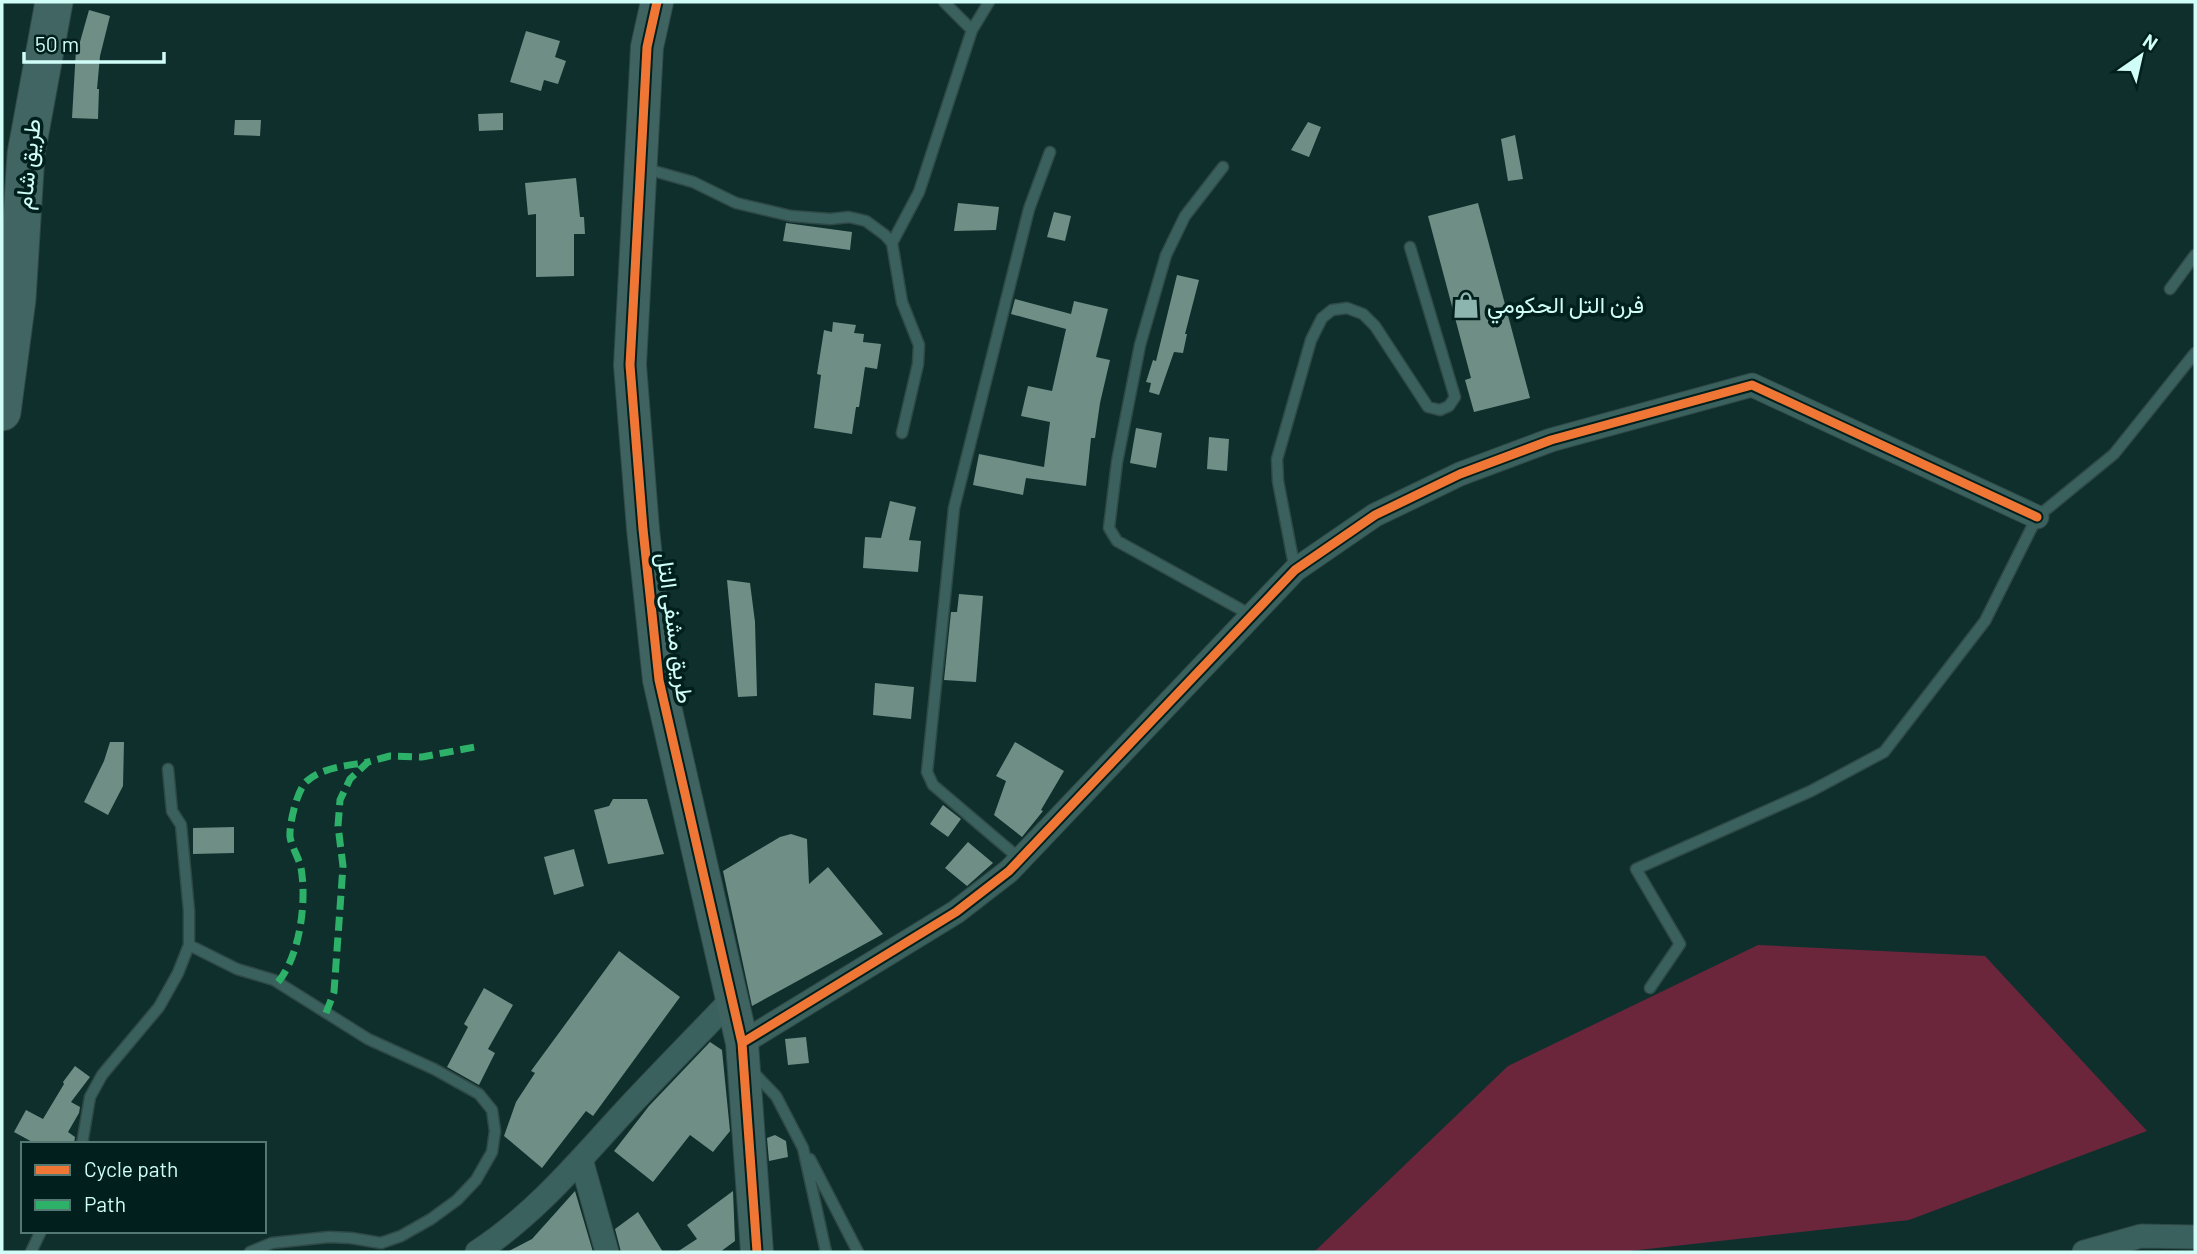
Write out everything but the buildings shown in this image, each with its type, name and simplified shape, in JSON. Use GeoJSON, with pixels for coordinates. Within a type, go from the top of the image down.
{"type":"FeatureCollection","features":[{"type":"Feature","properties":{"kind":"main road","name":"طريق شام"},"geometry":{"type":"LineString","coordinates":[[2,412],[17,299],[26,154],[54,2]]}},
{"type":"Feature","properties":{"kind":"street","name":"طريق مشفى التل"},"geometry":{"type":"LineString","coordinates":[[657,2],[648,47],[629,365],[659,680],[743,1052],[752,1249]]}},
{"type":"Feature","properties":{"kind":"street"},"geometry":{"type":"LineString","coordinates":[[743,1052],[956,912],[1009,871],[1295,570],[1375,515],[1460,474],[1551,440],[1752,385],[2037,517]]}},
{"type":"Feature","properties":{"kind":"street"},"geometry":{"type":"LineString","coordinates":[[477,1252],[498,1238],[546,1197],[732,999]]}},
{"type":"Feature","properties":{"kind":"street"},"geometry":{"type":"LineString","coordinates":[[581,1159],[607,1252]]}},
{"type":"Feature","properties":{"kind":"street"},"geometry":{"type":"LineString","coordinates":[[2084,1252],[2141,1237],[2195,1237]]}},
{"type":"Feature","properties":{"kind":"lane"},"geometry":{"type":"LineString","coordinates":[[944,2],[972,30]]}},
{"type":"Feature","properties":{"kind":"lane"},"geometry":{"type":"LineString","coordinates":[[892,243],[919,192],[972,30],[989,2]]}},
{"type":"Feature","properties":{"kind":"lane"},"geometry":{"type":"LineString","coordinates":[[1020,859],[933,785],[927,772],[954,508],[1029,209],[1050,152]]}},
{"type":"Feature","properties":{"kind":"lane"},"geometry":{"type":"LineString","coordinates":[[1223,167],[1185,216],[1166,254],[1140,345],[1117,462],[1109,528],[1117,541],[1251,615]]}},
{"type":"Feature","properties":{"kind":"lane"},"geometry":{"type":"LineString","coordinates":[[640,168],[693,182],[736,203],[791,216],[830,219],[849,216],[866,221],[885,235],[892,243],[902,302],[919,345],[918,365],[902,433]]}},
{"type":"Feature","properties":{"kind":"lane"},"geometry":{"type":"LineString","coordinates":[[1295,570],[1278,481],[1277,459],[1311,340],[1322,318],[1332,310],[1347,308],[1363,314],[1376,326],[1428,407],[1440,410],[1449,406],[1455,397],[1410,247]]}},
{"type":"Feature","properties":{"kind":"lane"},"geometry":{"type":"LineString","coordinates":[[2170,289],[2195,255]]}},
{"type":"Feature","properties":{"kind":"lane"},"geometry":{"type":"LineString","coordinates":[[1650,988],[1680,944],[1636,869],[1811,790],[1884,752],[1984,621],[2037,517],[2114,454],[2195,353]]}},
{"type":"Feature","properties":{"kind":"lane"},"geometry":{"type":"LineString","coordinates":[[82,1142],[90,1097],[102,1075],[159,1007],[178,973],[189,945],[189,911],[181,825],[172,811],[168,769]]}},
{"type":"Feature","properties":{"kind":"lane"},"geometry":{"type":"LineString","coordinates":[[189,945],[237,969],[274,980],[368,1039],[435,1069],[479,1094],[492,1110],[495,1132],[492,1152],[487,1162],[476,1180],[457,1200],[431,1219],[401,1236],[381,1243],[328,1237],[272,1243],[250,1252]]}},
{"type":"Feature","properties":{"kind":"lane"},"geometry":{"type":"LineString","coordinates":[[743,1052],[776,1096],[858,1252]]}},
{"type":"Feature","properties":{"kind":"lane"},"geometry":{"type":"LineString","coordinates":[[803,1148],[826,1252]]}},
{"type":"Feature","properties":{"kind":"lane"},"geometry":{"type":"LineString","coordinates":[[31,1252],[40,1233]]}},
{"type":"Feature","properties":{"kind":"shaded area"},"geometry":{"type":"Polygon","coordinates":[[[1758,945],[1985,956],[2147,1131],[1909,1220],[1621,1252],[1314,1252],[1508,1066],[1758,945]]]}},
{"type":"Feature","properties":{"kind":"marked path"},"geometry":{"type":"LineString","coordinates":[[326,1013],[334,992],[343,866],[338,826],[340,800],[350,779],[368,762],[390,756],[422,757],[475,747]]}},
{"type":"Feature","properties":{"kind":"marked path"},"geometry":{"type":"LineString","coordinates":[[278,982],[292,958],[302,912],[301,868],[290,837],[292,816],[300,791],[307,781],[320,773],[368,762]]}},
{"type":"Feature","properties":{"kind":"cycle path"},"geometry":{"type":"LineString","coordinates":[[657,2],[647,47],[630,365],[643,529],[659,680],[742,1043],[757,1252]]}},
{"type":"Feature","properties":{"kind":"cycle path"},"geometry":{"type":"LineString","coordinates":[[742,1043],[956,912],[1009,871],[1295,570],[1375,515],[1460,474],[1551,440],[1752,385],[2037,517]]}},
{"type":"Feature","properties":{"kind":"place","name":"فرن التل الحكومي"},"geometry":{"type":"Point","coordinates":[1466,305]}}]}
